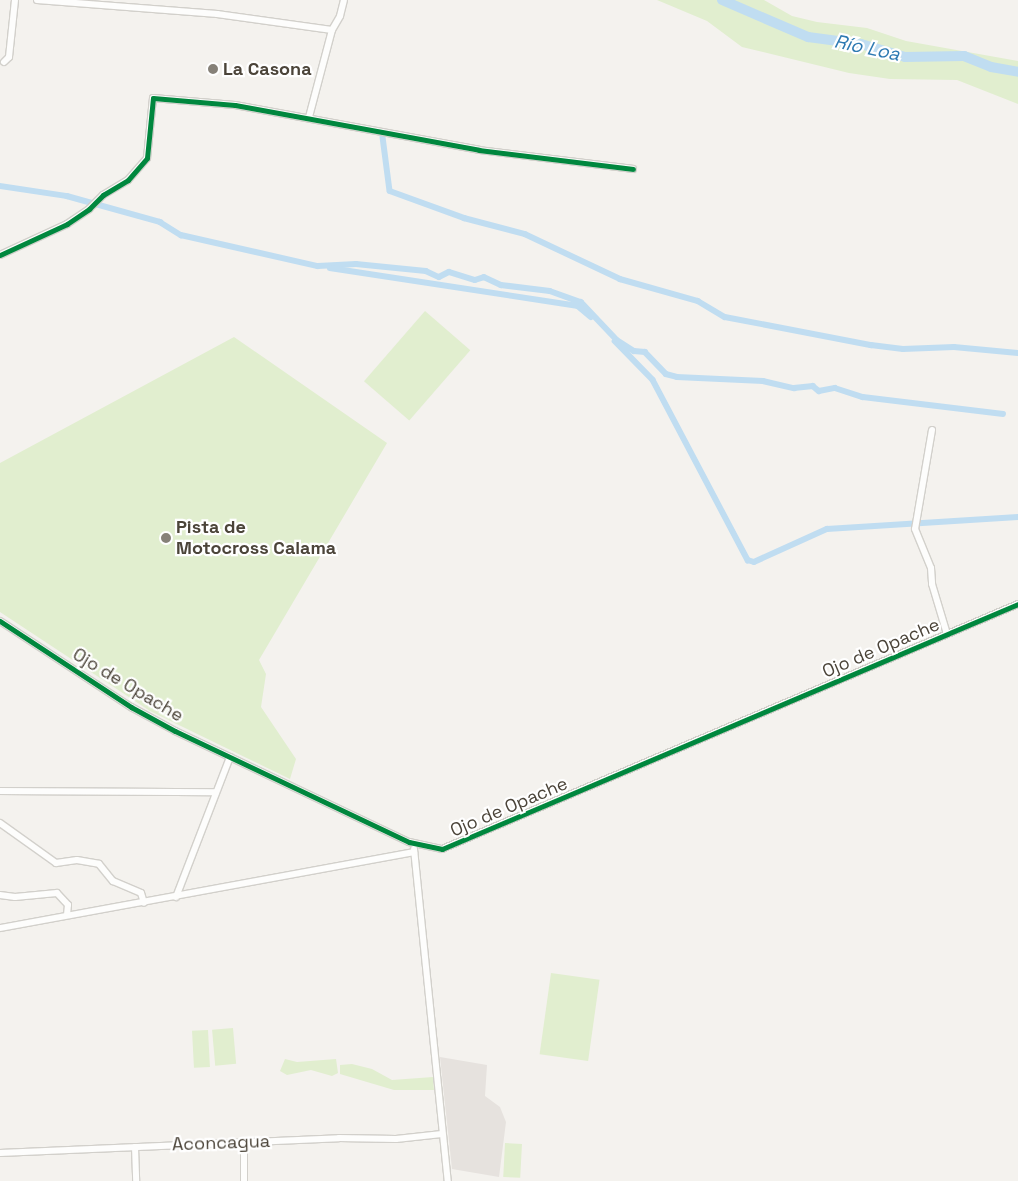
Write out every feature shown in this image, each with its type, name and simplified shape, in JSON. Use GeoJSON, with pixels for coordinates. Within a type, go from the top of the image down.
{"type":"FeatureCollection","features":[{"type":"Feature","properties":{"kind":"street"},"geometry":{"type":"LineString","coordinates":[[4,62],[9,57],[15,0]]}},
{"type":"Feature","properties":{"kind":"street"},"geometry":{"type":"LineString","coordinates":[[37,0],[217,14],[332,30]]}},
{"type":"Feature","properties":{"kind":"street"},"geometry":{"type":"LineString","coordinates":[[309,117],[332,30],[340,16],[344,0]]}},
{"type":"Feature","properties":{"kind":"street"},"geometry":{"type":"LineString","coordinates":[[0,255],[66,224],[89,209],[103,195],[128,180],[147,158],[154,98],[235,105],[309,117],[479,150],[633,169]]}},
{"type":"Feature","properties":{"kind":"street"},"geometry":{"type":"LineString","coordinates":[[932,430],[915,524],[930,568],[932,584],[947,634]]}},
{"type":"Feature","properties":{"kind":"street","name":"Ojo de Opache"},"geometry":{"type":"LineString","coordinates":[[0,621],[131,707],[230,757],[414,843],[442,849],[1018,604]]}},
{"type":"Feature","properties":{"kind":"street"},"geometry":{"type":"LineString","coordinates":[[176,897],[230,757]]}},
{"type":"Feature","properties":{"kind":"street"},"geometry":{"type":"LineString","coordinates":[[0,791],[216,792]]}},
{"type":"Feature","properties":{"kind":"street"},"geometry":{"type":"LineString","coordinates":[[0,823],[56,863],[77,860],[99,864],[113,881],[142,893],[144,903]]}},
{"type":"Feature","properties":{"kind":"street"},"geometry":{"type":"LineString","coordinates":[[414,843],[448,1181]]}},
{"type":"Feature","properties":{"kind":"street"},"geometry":{"type":"LineString","coordinates":[[0,928],[414,852]]}},
{"type":"Feature","properties":{"kind":"street"},"geometry":{"type":"LineString","coordinates":[[0,895],[15,897],[57,893],[68,905],[67,915]]}},
{"type":"Feature","properties":{"kind":"street","name":"Aconcagua"},"geometry":{"type":"LineString","coordinates":[[0,1153],[244,1142],[396,1139],[442,1134]]}},
{"type":"Feature","properties":{"kind":"street"},"geometry":{"type":"LineString","coordinates":[[244,1142],[244,1181]]}},
{"type":"Feature","properties":{"kind":"street"},"geometry":{"type":"LineString","coordinates":[[135,1147],[136,1181]]}},
{"type":"Feature","properties":{"kind":"shaded area"},"geometry":{"type":"Polygon","coordinates":[[[440,1057],[487,1065],[485,1096],[500,1107],[506,1122],[499,1177],[452,1169],[440,1057]]]}},
{"type":"Feature","properties":{"kind":"green space"},"geometry":{"type":"Polygon","coordinates":[[[657,0],[764,0],[792,16],[817,22],[867,28],[906,41],[1018,61],[1018,104],[957,80],[890,79],[849,73],[742,47],[707,21],[657,0]]]}},
{"type":"Feature","properties":{"kind":"green space"},"geometry":{"type":"Polygon","coordinates":[[[425,311],[470,350],[409,421],[364,381],[425,311]]]}},
{"type":"Feature","properties":{"kind":"green space","name":"Pista de Motocross Calama"},"geometry":{"type":"Polygon","coordinates":[[[234,337],[387,443],[259,660],[266,674],[261,707],[296,759],[290,779],[150,711],[0,612],[0,463],[234,337]]]}},
{"type":"Feature","properties":{"kind":"green space"},"geometry":{"type":"Polygon","coordinates":[[[551,973],[600,980],[588,1061],[540,1054],[551,973]]]}},
{"type":"Feature","properties":{"kind":"green space"},"geometry":{"type":"Polygon","coordinates":[[[233,1028],[236,1064],[215,1066],[212,1030],[233,1028]]]}},
{"type":"Feature","properties":{"kind":"green space"},"geometry":{"type":"Polygon","coordinates":[[[208,1030],[210,1067],[194,1068],[192,1031],[208,1030]]]}},
{"type":"Feature","properties":{"kind":"green space"},"geometry":{"type":"Polygon","coordinates":[[[285,1059],[297,1062],[336,1059],[338,1073],[332,1076],[311,1070],[287,1075],[280,1071],[285,1059]]]}},
{"type":"Feature","properties":{"kind":"green space"},"geometry":{"type":"Polygon","coordinates":[[[352,1064],[372,1069],[392,1080],[433,1077],[434,1090],[394,1090],[340,1074],[340,1065],[352,1064]]]}},
{"type":"Feature","properties":{"kind":"green space"},"geometry":{"type":"Polygon","coordinates":[[[505,1143],[522,1144],[520,1178],[503,1177],[505,1143]]]}},
{"type":"Feature","properties":{"kind":"waterway","name":"Río Loa"},"geometry":{"type":"LineString","coordinates":[[722,0],[808,37],[861,44],[905,57],[964,56],[991,67],[1018,72]]}},
{"type":"Feature","properties":{"kind":"waterway"},"geometry":{"type":"LineString","coordinates":[[383,137],[390,191],[464,218],[525,234],[620,279],[698,301],[725,317],[871,345],[903,349],[954,347],[1018,353]]}},
{"type":"Feature","properties":{"kind":"waterway"},"geometry":{"type":"LineString","coordinates":[[0,186],[67,196],[160,222],[181,235],[318,266],[356,264],[426,271],[439,277],[449,272],[475,280],[484,277],[501,285],[550,291],[581,302],[617,340],[634,351],[645,352],[666,374],[677,377],[763,381],[794,388],[813,386],[819,391],[835,388],[863,397],[1003,414]]}},
{"type":"Feature","properties":{"kind":"waterway"},"geometry":{"type":"LineString","coordinates":[[330,268],[578,306],[591,317]]}},
{"type":"Feature","properties":{"kind":"waterway"},"geometry":{"type":"LineString","coordinates":[[615,341],[653,380],[748,560],[754,562],[827,529],[1018,517]]}},
{"type":"Feature","properties":{"kind":"cycle path"},"geometry":{"type":"LineString","coordinates":[[0,255],[67,224],[89,209],[103,195],[128,180],[147,158],[153,98],[235,105],[479,150],[633,169]]}},
{"type":"Feature","properties":{"kind":"cycle path"},"geometry":{"type":"LineString","coordinates":[[0,621],[131,707],[175,731],[409,842],[442,849],[1018,604]]}},
{"type":"Feature","properties":{"kind":"place","name":"La Casona"},"geometry":{"type":"Point","coordinates":[213,69]}},
{"type":"Feature","properties":{"kind":"place","name":"Pista de Motocross Calama"},"geometry":{"type":"Point","coordinates":[166,538]}}]}
